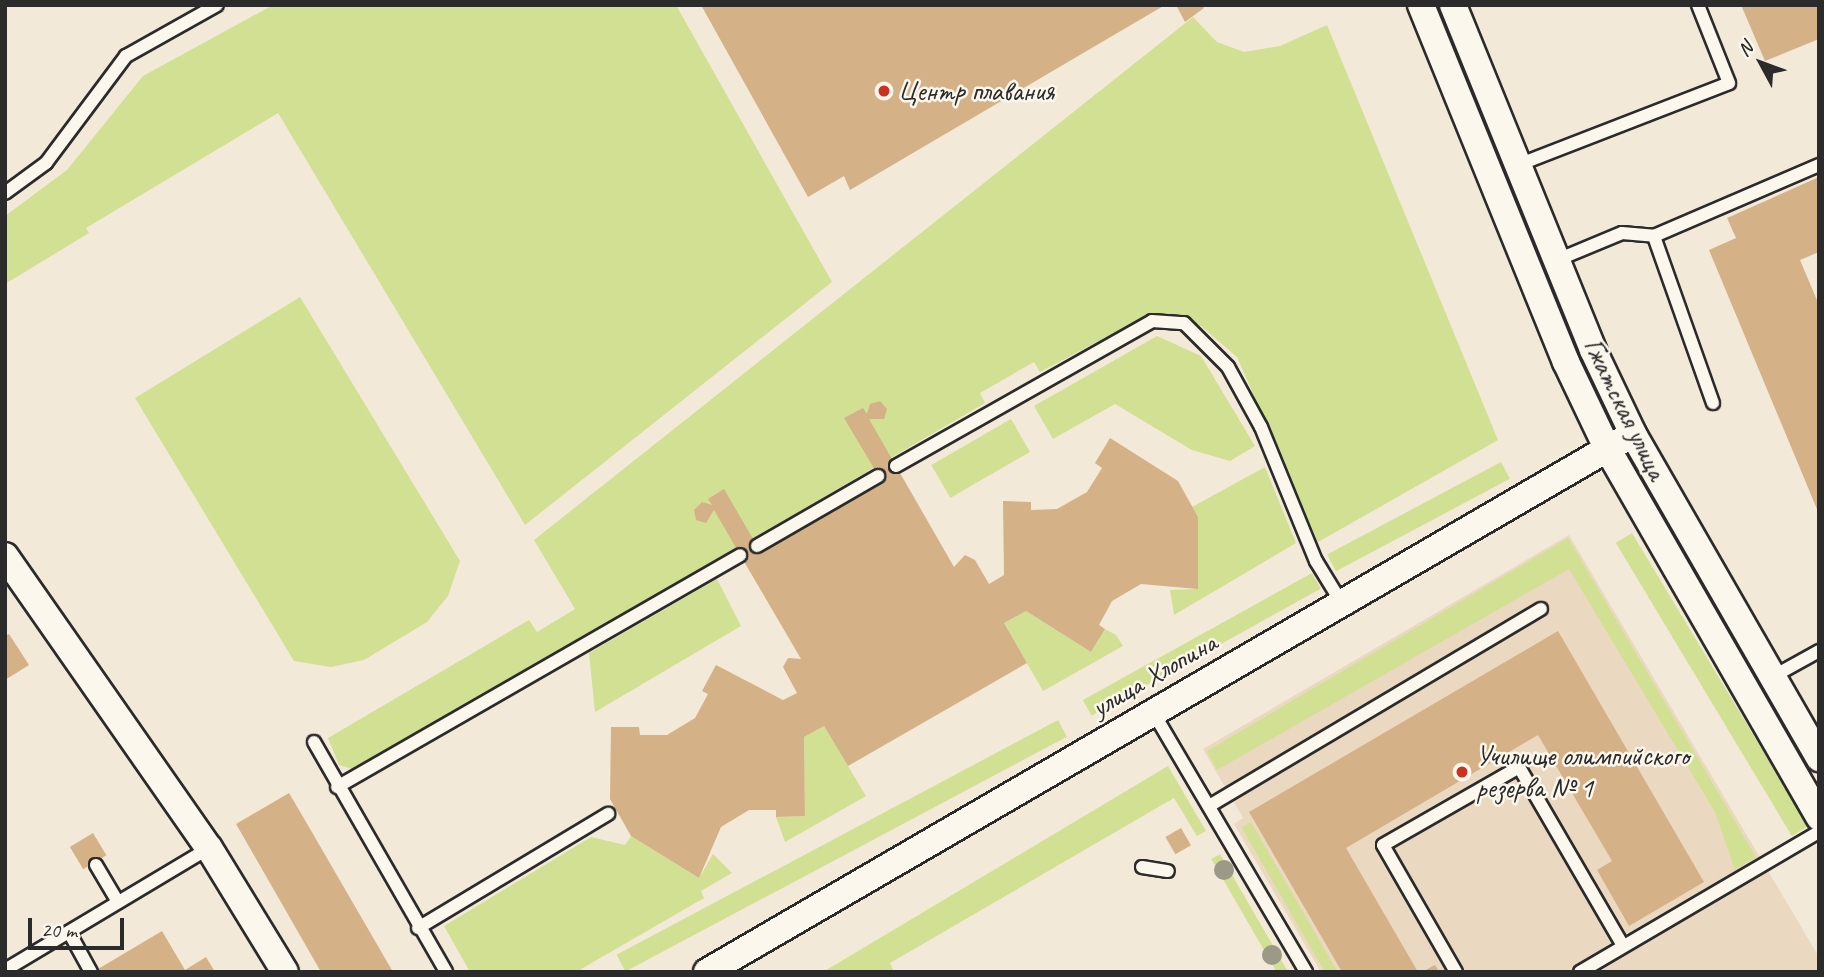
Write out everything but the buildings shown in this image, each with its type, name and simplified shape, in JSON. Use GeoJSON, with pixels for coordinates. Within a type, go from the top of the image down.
{"type":"FeatureCollection","features":[{"type":"Feature","properties":{"kind":"street","name":"Гжатская улица"},"geometry":{"type":"LineString","coordinates":[[1421,5],[1566,362],[1607,448],[1819,817]]}},
{"type":"Feature","properties":{"kind":"street","name":"Гжатская улица"},"geometry":{"type":"LineString","coordinates":[[1453,5],[1557,260],[1633,434],[1819,758]]}},
{"type":"Feature","properties":{"kind":"street","name":"улица Хлопина"},"geometry":{"type":"LineString","coordinates":[[707,972],[1633,434]]}},
{"type":"Feature","properties":{"kind":"street"},"geometry":{"type":"LineString","coordinates":[[5,556],[209,848],[285,972]]}},
{"type":"Feature","properties":{"kind":"lane"},"geometry":{"type":"LineString","coordinates":[[5,193],[46,163],[126,56],[217,5]]}},
{"type":"Feature","properties":{"kind":"lane"},"geometry":{"type":"LineString","coordinates":[[1518,164],[1729,83],[1698,5]]}},
{"type":"Feature","properties":{"kind":"lane"},"geometry":{"type":"LineString","coordinates":[[1557,260],[1622,233],[1654,236],[1819,165]]}},
{"type":"Feature","properties":{"kind":"lane"},"geometry":{"type":"LineString","coordinates":[[1654,236],[1713,403]]}},
{"type":"Feature","properties":{"kind":"lane"},"geometry":{"type":"LineString","coordinates":[[896,466],[1152,321],[1184,323],[1228,367],[1261,427],[1316,561],[1341,602]]}},
{"type":"Feature","properties":{"kind":"lane"},"geometry":{"type":"LineString","coordinates":[[757,545],[878,476]]}},
{"type":"Feature","properties":{"kind":"lane"},"geometry":{"type":"LineString","coordinates":[[337,787],[740,555]]}},
{"type":"Feature","properties":{"kind":"lane"},"geometry":{"type":"LineString","coordinates":[[1209,806],[1541,609]]}},
{"type":"Feature","properties":{"kind":"lane"},"geometry":{"type":"LineString","coordinates":[[1772,678],[1819,651]]}},
{"type":"Feature","properties":{"kind":"lane"},"geometry":{"type":"LineString","coordinates":[[1153,712],[1306,972]]}},
{"type":"Feature","properties":{"kind":"lane"},"geometry":{"type":"LineString","coordinates":[[314,742],[337,787],[446,972]]}},
{"type":"Feature","properties":{"kind":"lane"},"geometry":{"type":"LineString","coordinates":[[1456,972],[1383,845],[1519,767],[1623,946]]}},
{"type":"Feature","properties":{"kind":"lane"},"geometry":{"type":"LineString","coordinates":[[418,928],[608,814]]}},
{"type":"Feature","properties":{"kind":"lane"},"geometry":{"type":"LineString","coordinates":[[1580,972],[1819,832]]}},
{"type":"Feature","properties":{"kind":"lane"},"geometry":{"type":"LineString","coordinates":[[5,970],[209,848]]}},
{"type":"Feature","properties":{"kind":"lane"},"geometry":{"type":"LineString","coordinates":[[96,865],[118,902]]}},
{"type":"Feature","properties":{"kind":"lane"},"geometry":{"type":"LineString","coordinates":[[1142,867],[1168,871]]}},
{"type":"Feature","properties":{"kind":"lane"},"geometry":{"type":"LineString","coordinates":[[69,932],[91,972]]}},
{"type":"Feature","properties":{"kind":"shaded area","name":"Училище олимпийского резерва № 1"},"geometry":{"type":"Polygon","coordinates":[[[1569,535],[1819,957],[1819,972],[1321,972],[1234,824],[1243,818],[1203,749],[1569,535]]]}},
{"type":"Feature","properties":{"kind":"green space"},"geometry":{"type":"Polygon","coordinates":[[[273,5],[676,5],[832,282],[525,525],[278,113],[86,228],[89,233],[5,284],[5,216],[67,170],[143,76],[273,5]]]}},
{"type":"Feature","properties":{"kind":"green space"},"geometry":{"type":"Polygon","coordinates":[[[1193,17],[1217,42],[1244,52],[1280,46],[1327,25],[1498,440],[1318,542],[1237,357],[1201,326],[1182,316],[1150,314],[1040,372],[1034,362],[980,393],[985,403],[366,764],[352,769],[339,765],[328,738],[529,620],[537,632],[575,609],[534,540],[1193,17]]]}},
{"type":"Feature","properties":{"kind":"green space"},"geometry":{"type":"Polygon","coordinates":[[[300,297],[460,561],[448,596],[427,622],[364,660],[331,667],[294,661],[135,398],[300,297]]]}},
{"type":"Feature","properties":{"kind":"green space"},"geometry":{"type":"Polygon","coordinates":[[[1157,336],[1201,356],[1255,446],[1230,461],[1192,450],[1115,404],[1053,439],[1034,406],[1157,336]]]}},
{"type":"Feature","properties":{"kind":"green space"},"geometry":{"type":"Polygon","coordinates":[[[1011,419],[1030,452],[950,498],[931,465],[1011,419]]]}},
{"type":"Feature","properties":{"kind":"green space"},"geometry":{"type":"Polygon","coordinates":[[[1501,462],[1510,479],[1336,571],[1327,554],[1501,462]]]}},
{"type":"Feature","properties":{"kind":"green space"},"geometry":{"type":"Polygon","coordinates":[[[1265,467],[1296,543],[1174,615],[1170,590],[1198,589],[1198,517],[1192,507],[1265,467]]]}},
{"type":"Feature","properties":{"kind":"green space"},"geometry":{"type":"Polygon","coordinates":[[[1632,533],[1808,826],[1792,836],[1616,543],[1632,533]]]}},
{"type":"Feature","properties":{"kind":"green space"},"geometry":{"type":"Polygon","coordinates":[[[1568,538],[1756,857],[1735,870],[1715,812],[1569,569],[1217,770],[1207,751],[1568,538]]]}},
{"type":"Feature","properties":{"kind":"green space"},"geometry":{"type":"Polygon","coordinates":[[[1312,573],[1321,589],[1092,716],[1083,700],[1312,573]]]}},
{"type":"Feature","properties":{"kind":"green space"},"geometry":{"type":"Polygon","coordinates":[[[717,579],[741,626],[595,712],[589,653],[717,579]]]}},
{"type":"Feature","properties":{"kind":"green space"},"geometry":{"type":"Polygon","coordinates":[[[1026,611],[1091,652],[1105,629],[1116,635],[1123,646],[1043,691],[1004,623],[1026,611]]]}},
{"type":"Feature","properties":{"kind":"green space"},"geometry":{"type":"Polygon","coordinates":[[[1058,720],[1067,737],[625,972],[617,955],[1058,720]]]}},
{"type":"Feature","properties":{"kind":"green space"},"geometry":{"type":"Polygon","coordinates":[[[824,726],[866,796],[785,842],[776,817],[805,816],[804,737],[824,726]]]}},
{"type":"Feature","properties":{"kind":"green space"},"geometry":{"type":"Polygon","coordinates":[[[1168,766],[1206,831],[1197,836],[1174,798],[890,963],[894,972],[823,972],[1168,766]]]}},
{"type":"Feature","properties":{"kind":"green space"},"geometry":{"type":"Polygon","coordinates":[[[1251,822],[1338,972],[1325,972],[1241,827],[1251,822]]]}},
{"type":"Feature","properties":{"kind":"green space"},"geometry":{"type":"Polygon","coordinates":[[[631,836],[699,878],[713,854],[732,873],[701,891],[704,898],[576,972],[470,972],[444,926],[591,837],[625,845],[631,836]]]}},
{"type":"Feature","properties":{"kind":"green space"},"geometry":{"type":"Polygon","coordinates":[[[1220,854],[1288,972],[1277,972],[1211,859],[1220,854]]]}},
{"type":"Feature","properties":{"kind":"place","name":"Центр плавания"},"geometry":{"type":"Point","coordinates":[884,91]}},
{"type":"Feature","properties":{"kind":"place","name":"Училище олимпийского резерва № 1"},"geometry":{"type":"Point","coordinates":[1462,772]}}]}
